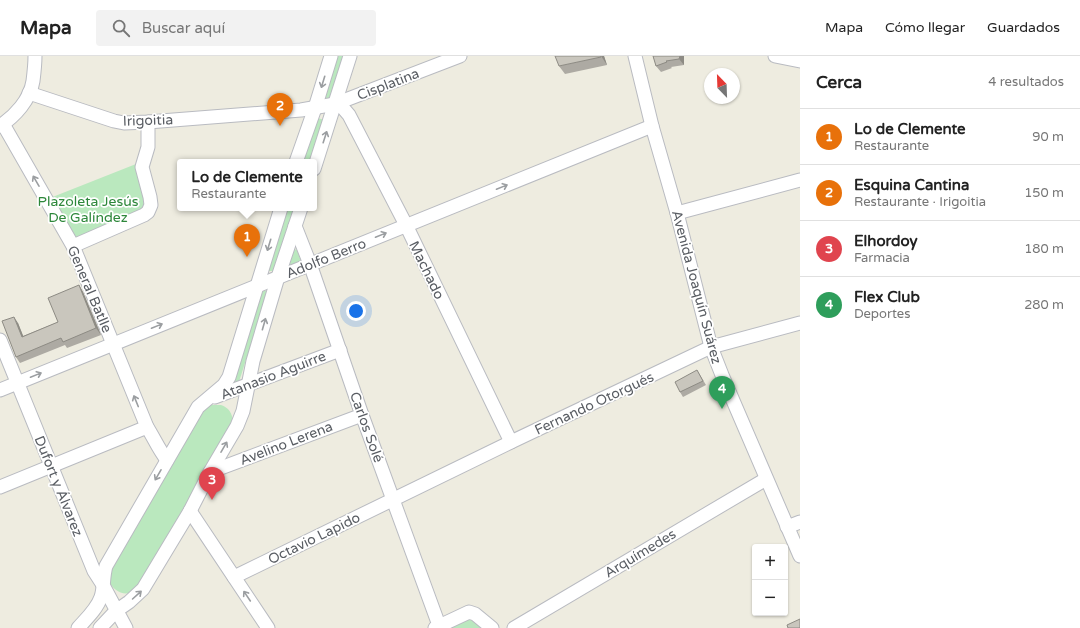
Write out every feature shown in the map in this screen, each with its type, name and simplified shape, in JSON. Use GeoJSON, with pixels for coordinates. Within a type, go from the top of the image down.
{"type":"FeatureCollection","features":[{"type":"Feature","properties":{"kind":"street"},"geometry":{"type":"LineString","coordinates":[[1,125],[14,115],[23,104],[29,93],[33,83],[36,56]]}},
{"type":"Feature","properties":{"kind":"street"},"geometry":{"type":"LineString","coordinates":[[297,159],[331,56]]}},
{"type":"Feature","properties":{"kind":"street"},"geometry":{"type":"LineString","coordinates":[[317,160],[350,56]]}},
{"type":"Feature","properties":{"kind":"street","name":"Cisplatina"},"geometry":{"type":"LineString","coordinates":[[315,108],[335,104],[460,56]]}},
{"type":"Feature","properties":{"kind":"street","name":"Avenida Joaquín Suárez"},"geometry":{"type":"LineString","coordinates":[[635,56],[652,126],[677,213],[711,347],[800,556]]}},
{"type":"Feature","properties":{"kind":"street"},"geometry":{"type":"LineString","coordinates":[[775,56],[800,61]]}},
{"type":"Feature","properties":{"kind":"street","name":"Irigoitia"},"geometry":{"type":"LineString","coordinates":[[29,93],[124,123],[315,108]]}},
{"type":"Feature","properties":{"kind":"street","name":"Machado"},"geometry":{"type":"LineString","coordinates":[[335,104],[343,108],[349,115],[406,225],[511,442]]}},
{"type":"Feature","properties":{"kind":"street"},"geometry":{"type":"LineString","coordinates":[[73,246],[148,212],[151,205],[150,197],[142,167],[148,147],[148,122]]}},
{"type":"Feature","properties":{"kind":"street","name":"General Batlle"},"geometry":{"type":"LineString","coordinates":[[1,125],[73,246],[147,427],[166,460]]}},
{"type":"Feature","properties":{"kind":"street","name":"Adolfo Berro"},"geometry":{"type":"LineString","coordinates":[[0,390],[652,126]]}},
{"type":"Feature","properties":{"kind":"street"},"geometry":{"type":"LineString","coordinates":[[677,213],[800,180]]}},
{"type":"Feature","properties":{"kind":"street"},"geometry":{"type":"LineString","coordinates":[[78,628],[97,605],[102,596],[106,566],[198,406],[224,385],[229,377],[280,211]]}},
{"type":"Feature","properties":{"kind":"street"},"geometry":{"type":"LineString","coordinates":[[100,628],[116,611],[143,590],[190,511],[210,472],[237,426],[243,411],[253,361],[278,277],[300,211]]}},
{"type":"Feature","properties":{"kind":"street","name":"Carlos Solé"},"geometry":{"type":"LineString","coordinates":[[295,226],[310,264],[362,415],[394,499],[438,627]]}},
{"type":"Feature","properties":{"kind":"street","name":"Fernando Otorgués"},"geometry":{"type":"LineString","coordinates":[[394,499],[711,347],[800,324]]}},
{"type":"Feature","properties":{"kind":"street","name":"Dufort y Álvarez"},"geometry":{"type":"LineString","coordinates":[[0,340],[94,571],[126,628]]}},
{"type":"Feature","properties":{"kind":"street","name":"Atanasio Aguirre"},"geometry":{"type":"LineString","coordinates":[[206,400],[340,350]]}},
{"type":"Feature","properties":{"kind":"street","name":"Avelino Lerena"},"geometry":{"type":"LineString","coordinates":[[210,472],[362,415]]}},
{"type":"Feature","properties":{"kind":"street"},"geometry":{"type":"LineString","coordinates":[[0,487],[147,427]]}},
{"type":"Feature","properties":{"kind":"street","name":"Arquímedes"},"geometry":{"type":"LineString","coordinates":[[514,628],[766,479]]}},
{"type":"Feature","properties":{"kind":"street","name":"Octavio Lapido"},"geometry":{"type":"LineString","coordinates":[[234,577],[394,499]]}},
{"type":"Feature","properties":{"kind":"street"},"geometry":{"type":"LineString","coordinates":[[190,511],[268,628]]}},
{"type":"Feature","properties":{"kind":"street"},"geometry":{"type":"LineString","coordinates":[[787,527],[800,522]]}},
{"type":"Feature","properties":{"kind":"street"},"geometry":{"type":"LineString","coordinates":[[438,627],[469,612],[475,614],[492,628]]}},
{"type":"Feature","properties":{"kind":"green space"},"geometry":{"type":"Polygon","coordinates":[[[336,56],[343,56],[330,97],[329,99],[324,98],[336,56]]]}},
{"type":"Feature","properties":{"kind":"green space"},"geometry":{"type":"Polygon","coordinates":[[[318,118],[324,120],[311,159],[304,159],[318,118]]]}},
{"type":"Feature","properties":{"kind":"green space","name":"Plazoleta Jesús De Galíndez"},"geometry":{"type":"Polygon","coordinates":[[[136,164],[136,169],[146,197],[145,208],[80,238],[76,238],[50,198],[136,164]]]}},
{"type":"Feature","properties":{"kind":"green space"},"geometry":{"type":"Polygon","coordinates":[[[286,211],[293,211],[274,271],[268,271],[286,211]]]}},
{"type":"Feature","properties":{"kind":"green space"},"geometry":{"type":"Polygon","coordinates":[[[294,249],[297,250],[301,261],[287,268],[294,249]]]}},
{"type":"Feature","properties":{"kind":"green space"},"geometry":{"type":"Polygon","coordinates":[[[265,290],[267,293],[238,385],[232,385],[262,291],[265,290]]]}},
{"type":"Feature","properties":{"kind":"green space"},"geometry":{"type":"Polygon","coordinates":[[[211,405],[221,405],[230,411],[233,421],[231,427],[139,585],[129,593],[117,591],[112,587],[109,581],[110,569],[203,408],[211,405]]]}},
{"type":"Feature","properties":{"kind":"green space"},"geometry":{"type":"Polygon","coordinates":[[[470,616],[487,628],[449,628],[470,616]]]}},
{"type":"Feature","properties":{"kind":"building"},"geometry":{"type":"Polygon","coordinates":[[[555,56],[601,56],[601,57],[559,66],[555,56]]]}},
{"type":"Feature","properties":{"kind":"building"},"geometry":{"type":"Polygon","coordinates":[[[653,56],[680,56],[679,59],[666,61],[667,62],[656,66],[653,56]]]}},
{"type":"Feature","properties":{"kind":"building"},"geometry":{"type":"Polygon","coordinates":[[[79,285],[96,328],[63,342],[61,338],[16,357],[2,321],[14,317],[22,337],[58,322],[48,298],[79,285]]]}},
{"type":"Feature","properties":{"kind":"building"},"geometry":{"type":"Polygon","coordinates":[[[697,370],[703,381],[680,392],[675,382],[697,370]]]}},
{"type":"Feature","properties":{"kind":"building"},"geometry":{"type":"Polygon","coordinates":[[[800,619],[800,628],[788,628],[787,625],[800,619]]]}},
{"type":"Feature","properties":{"kind":"place","name":"Esquina Cantina"},"geometry":{"type":"Point","coordinates":[280,126]}},
{"type":"Feature","properties":{"kind":"place","name":"Lo de Clemente"},"geometry":{"type":"Point","coordinates":[247,257]}},
{"type":"Feature","properties":{"kind":"place","name":"Flex Club"},"geometry":{"type":"Point","coordinates":[722,409]}},
{"type":"Feature","properties":{"kind":"place","name":"Elhordoy"},"geometry":{"type":"Point","coordinates":[212,500]}}]}
